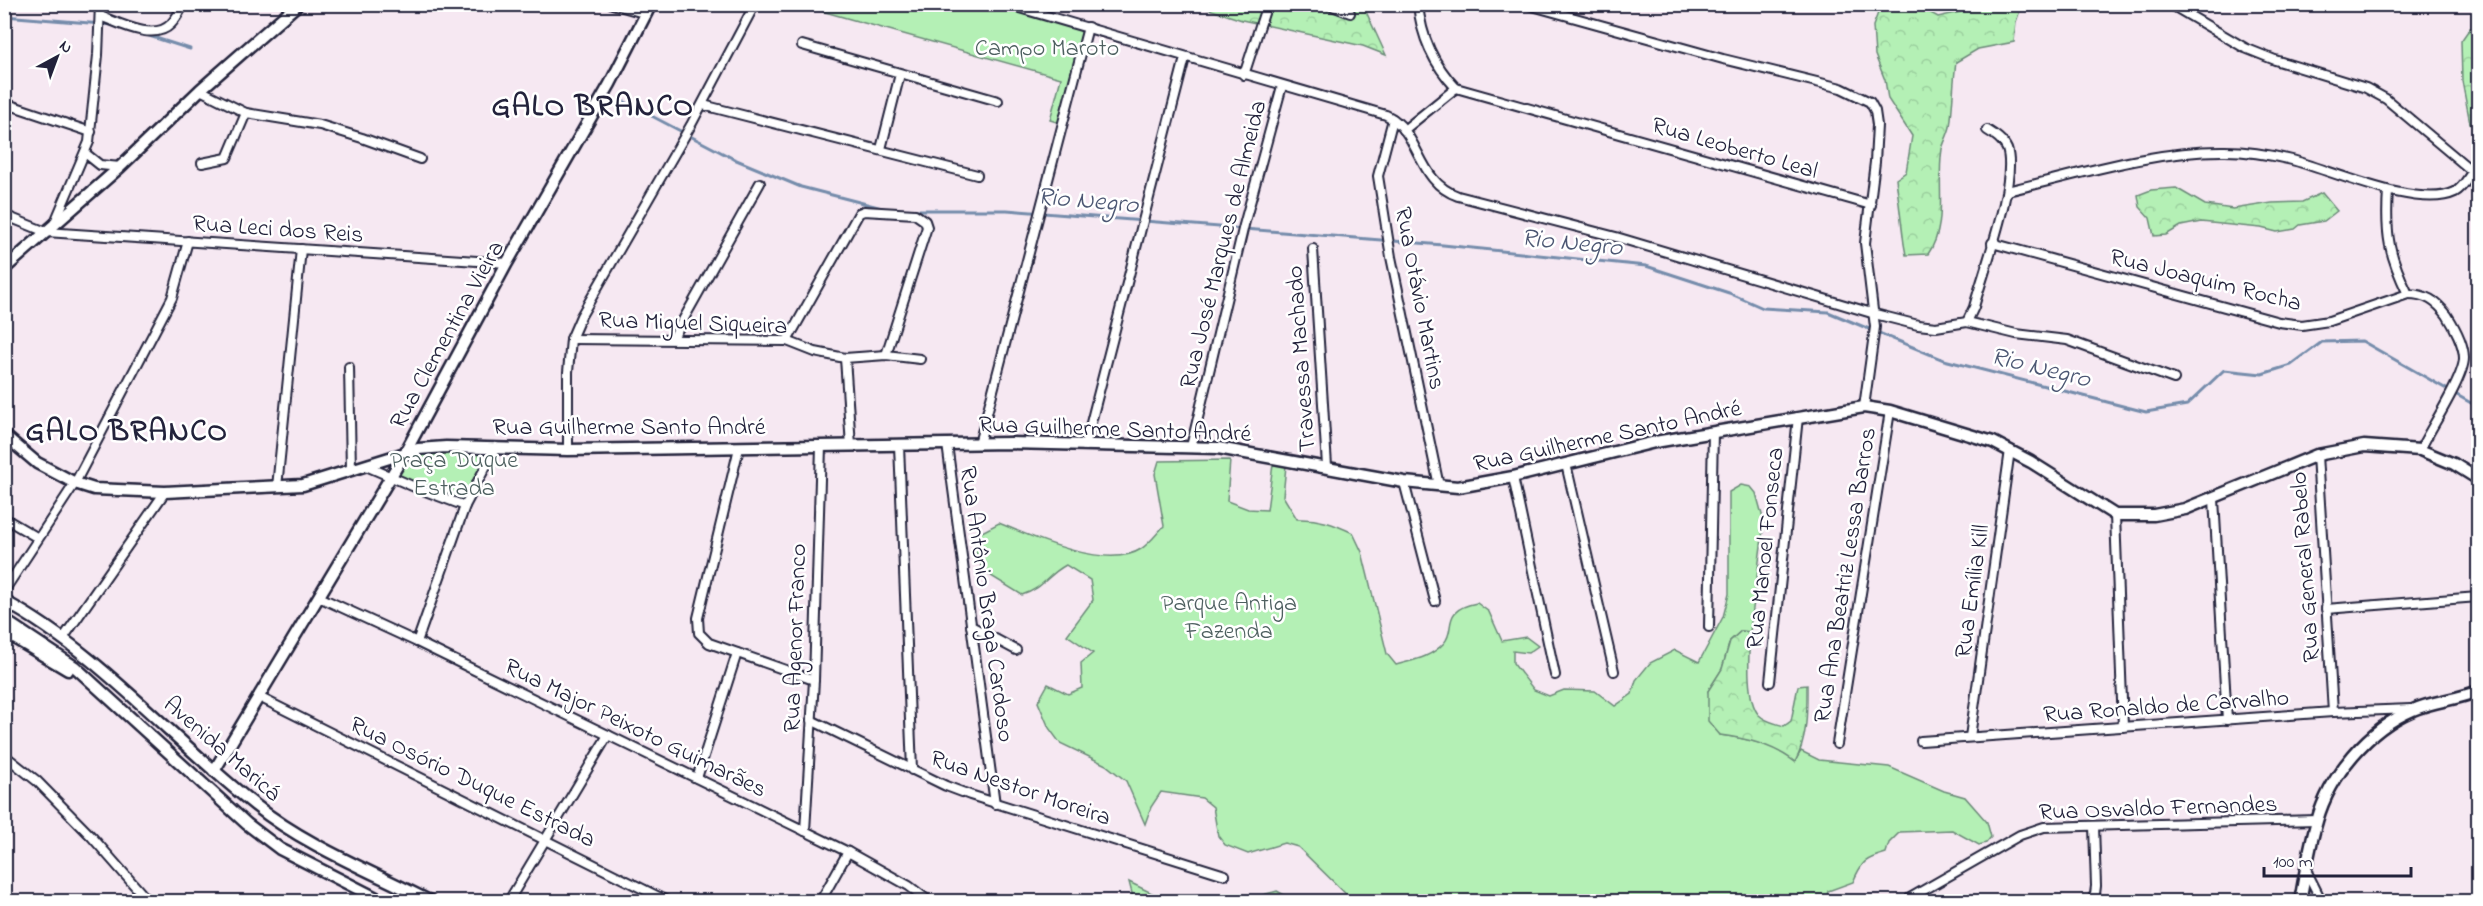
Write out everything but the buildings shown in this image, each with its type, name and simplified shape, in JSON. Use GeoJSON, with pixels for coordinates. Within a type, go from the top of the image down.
{"type":"FeatureCollection","features":[{"type":"Feature","properties":{"kind":"street"},"geometry":{"type":"LineString","coordinates":[[54,223],[85,153],[91,132],[100,4]]}},
{"type":"Feature","properties":{"kind":"street"},"geometry":{"type":"LineString","coordinates":[[100,18],[151,32],[161,31],[171,24],[184,4]]}},
{"type":"Feature","properties":{"kind":"street"},"geometry":{"type":"LineString","coordinates":[[4,269],[120,167],[200,90],[298,4]]}},
{"type":"Feature","properties":{"kind":"street"},"geometry":{"type":"LineString","coordinates":[[612,4],[649,9]]}},
{"type":"Feature","properties":{"kind":"street"},"geometry":{"type":"LineString","coordinates":[[568,450],[568,372],[571,339],[581,316],[703,105],[755,4]]}},
{"type":"Feature","properties":{"kind":"street"},"geometry":{"type":"LineString","coordinates":[[1006,4],[1027,7],[1185,58],[1393,119],[1404,130],[1425,169],[1436,184],[1446,192],[1616,237],[1875,314],[1918,325],[1936,327],[1967,322],[2016,334],[2067,340],[2174,379]]}},
{"type":"Feature","properties":{"kind":"street"},"geometry":{"type":"LineString","coordinates":[[1244,75],[1267,4]]}},
{"type":"Feature","properties":{"kind":"street"},"geometry":{"type":"LineString","coordinates":[[1327,4],[1350,13]]}},
{"type":"Feature","properties":{"kind":"street"},"geometry":{"type":"LineString","coordinates":[[1404,130],[1456,88],[1435,62],[1419,21],[1418,4]]}},
{"type":"Feature","properties":{"kind":"street"},"geometry":{"type":"LineString","coordinates":[[1525,4],[1723,59],[1841,88],[1870,102],[1875,111],[1877,125],[1865,253],[1875,327],[1864,407]]}},
{"type":"Feature","properties":{"kind":"street"},"geometry":{"type":"LineString","coordinates":[[2170,4],[2245,48],[2275,60],[2366,88],[2386,99],[2472,171]]}},
{"type":"Feature","properties":{"kind":"street","name":"Rua Clementina Vieira"},"geometry":{"type":"LineString","coordinates":[[214,771],[405,453],[507,263],[548,195],[649,9]]}},
{"type":"Feature","properties":{"kind":"street"},"geometry":{"type":"LineString","coordinates":[[979,444],[1088,27]]}},
{"type":"Feature","properties":{"kind":"street"},"geometry":{"type":"LineString","coordinates":[[802,45],[998,101]]}},
{"type":"Feature","properties":{"kind":"street"},"geometry":{"type":"LineString","coordinates":[[1085,446],[1185,58]]}},
{"type":"Feature","properties":{"kind":"street"},"geometry":{"type":"LineString","coordinates":[[881,149],[900,74]]}},
{"type":"Feature","properties":{"kind":"street","name":"Rua José Marques de Almeida"},"geometry":{"type":"LineString","coordinates":[[1191,447],[1244,225],[1282,86]]}},
{"type":"Feature","properties":{"kind":"street","name":"Rua Leoberto Leal"},"geometry":{"type":"LineString","coordinates":[[1456,88],[1871,205]]}},
{"type":"Feature","properties":{"kind":"street"},"geometry":{"type":"LineString","coordinates":[[200,90],[246,113],[320,125],[420,159]]}},
{"type":"Feature","properties":{"kind":"street"},"geometry":{"type":"LineString","coordinates":[[4,103],[91,132]]}},
{"type":"Feature","properties":{"kind":"street"},"geometry":{"type":"LineString","coordinates":[[703,105],[977,175]]}},
{"type":"Feature","properties":{"kind":"street"},"geometry":{"type":"LineString","coordinates":[[202,163],[221,161],[230,155],[246,113]]}},
{"type":"Feature","properties":{"kind":"street","name":"Rua Otávio Martins"},"geometry":{"type":"LineString","coordinates":[[1393,119],[1378,176],[1391,257],[1439,486]]}},
{"type":"Feature","properties":{"kind":"street"},"geometry":{"type":"LineString","coordinates":[[1967,322],[1974,307],[2007,191],[2008,151],[2003,142],[1987,130]]}},
{"type":"Feature","properties":{"kind":"street"},"geometry":{"type":"LineString","coordinates":[[2007,191],[2174,154],[2224,151],[2251,152],[2291,160],[2388,191],[2429,196],[2448,195],[2457,191],[2464,184],[2478,165]]}},
{"type":"Feature","properties":{"kind":"street"},"geometry":{"type":"LineString","coordinates":[[85,153],[100,165],[120,167]]}},
{"type":"Feature","properties":{"kind":"street"},"geometry":{"type":"LineString","coordinates":[[673,338],[760,183]]}},
{"type":"Feature","properties":{"kind":"street"},"geometry":{"type":"LineString","coordinates":[[2388,191],[2387,236],[2392,256],[2408,294],[2417,294],[2435,301],[2449,318],[2463,349],[2463,368],[2420,450]]}},
{"type":"Feature","properties":{"kind":"street"},"geometry":{"type":"LineString","coordinates":[[787,341],[859,213],[864,211],[915,214],[925,221],[927,227],[886,356]]}},
{"type":"Feature","properties":{"kind":"street","name":"Rua Leci dos Reis"},"geometry":{"type":"LineString","coordinates":[[4,215],[46,232],[507,263]]}},
{"type":"Feature","properties":{"kind":"street"},"geometry":{"type":"LineString","coordinates":[[4,591],[75,483],[172,298],[188,241]]}},
{"type":"Feature","properties":{"kind":"street","name":"Rua Joaquim Rocha"},"geometry":{"type":"LineString","coordinates":[[1992,243],[2280,322],[2302,326],[2329,321],[2408,294]]}},
{"type":"Feature","properties":{"kind":"street"},"geometry":{"type":"LineString","coordinates":[[277,486],[301,249]]}},
{"type":"Feature","properties":{"kind":"street","name":"Travessa Machado"},"geometry":{"type":"LineString","coordinates":[[1312,249],[1327,466]]}},
{"type":"Feature","properties":{"kind":"street","name":"Rua Miguel Siqueira"},"geometry":{"type":"LineString","coordinates":[[571,339],[673,338],[787,341],[815,352],[845,358],[886,356],[920,358]]}},
{"type":"Feature","properties":{"kind":"street"},"geometry":{"type":"LineString","coordinates":[[845,358],[851,446]]}},
{"type":"Feature","properties":{"kind":"street"},"geometry":{"type":"LineString","coordinates":[[349,367],[351,470]]}},
{"type":"Feature","properties":{"kind":"street","name":"Rua Guilherme Santo André"},"geometry":{"type":"LineString","coordinates":[[4,435],[37,463],[75,483],[94,489],[165,492],[303,484],[405,453],[446,447],[568,450],[947,444],[1218,448],[1327,466],[1404,482],[1439,486],[1475,486],[1655,442],[1864,407],[1890,411],[1993,442],[2010,450],[2115,515]]}},
{"type":"Feature","properties":{"kind":"street","name":"Rua Ana Beatriz Lessa Barros"},"geometry":{"type":"LineString","coordinates":[[1837,744],[1890,411]]}},
{"type":"Feature","properties":{"kind":"street","name":"Rua Manoel Fonseca"},"geometry":{"type":"LineString","coordinates":[[1770,682],[1798,417]]}},
{"type":"Feature","properties":{"kind":"street"},"geometry":{"type":"LineString","coordinates":[[1709,627],[1713,432]]}},
{"type":"Feature","properties":{"kind":"street","name":"Rua Antônio Braga Cardoso"},"geometry":{"type":"LineString","coordinates":[[947,444],[995,804]]}},
{"type":"Feature","properties":{"kind":"street"},"geometry":{"type":"LineString","coordinates":[[899,445],[912,770]]}},
{"type":"Feature","properties":{"kind":"street","name":"Rua Agenor Franco"},"geometry":{"type":"LineString","coordinates":[[805,831],[814,680],[821,446]]}},
{"type":"Feature","properties":{"kind":"street"},"geometry":{"type":"LineString","coordinates":[[2123,728],[2115,515],[2154,515],[2185,509],[2317,455],[2364,446],[2420,450],[2454,464],[2478,479]]}},
{"type":"Feature","properties":{"kind":"street"},"geometry":{"type":"LineString","coordinates":[[417,642],[465,506],[496,447]]}},
{"type":"Feature","properties":{"kind":"street"},"geometry":{"type":"LineString","coordinates":[[739,448],[698,618],[699,633],[709,643],[814,680]]}},
{"type":"Feature","properties":{"kind":"street","name":"Rua Emília Kill"},"geometry":{"type":"LineString","coordinates":[[1970,737],[2010,450]]}},
{"type":"Feature","properties":{"kind":"street","name":"Rua General Rabelo"},"geometry":{"type":"LineString","coordinates":[[2317,455],[2333,712]]}},
{"type":"Feature","properties":{"kind":"street"},"geometry":{"type":"LineString","coordinates":[[1566,464],[1614,670]]}},
{"type":"Feature","properties":{"kind":"street"},"geometry":{"type":"LineString","coordinates":[[366,466],[465,506]]}},
{"type":"Feature","properties":{"kind":"street"},"geometry":{"type":"LineString","coordinates":[[1513,477],[1555,675]]}},
{"type":"Feature","properties":{"kind":"street"},"geometry":{"type":"LineString","coordinates":[[1404,482],[1435,601]]}},
{"type":"Feature","properties":{"kind":"street"},"geometry":{"type":"LineString","coordinates":[[64,637],[165,492]]}},
{"type":"Feature","properties":{"kind":"street"},"geometry":{"type":"LineString","coordinates":[[2214,499],[2227,720]]}},
{"type":"Feature","properties":{"kind":"street"},"geometry":{"type":"LineString","coordinates":[[4,518],[39,538]]}},
{"type":"Feature","properties":{"kind":"street","name":"Rua Major Peixoto Guimarães"},"geometry":{"type":"LineString","coordinates":[[319,597],[417,642],[848,852],[909,886],[930,902]]}},
{"type":"Feature","properties":{"kind":"street"},"geometry":{"type":"LineString","coordinates":[[2326,609],[2478,597]]}},
{"type":"Feature","properties":{"kind":"street","name":"Avenida Maricá"},"geometry":{"type":"LineString","coordinates":[[4,601],[38,619],[64,637],[255,806],[301,836],[431,902]]}},
{"type":"Feature","properties":{"kind":"street"},"geometry":{"type":"LineString","coordinates":[[4,620],[75,667],[247,824],[280,849],[384,902]]}},
{"type":"Feature","properties":{"kind":"street"},"geometry":{"type":"LineString","coordinates":[[971,626],[1016,650]]}},
{"type":"Feature","properties":{"kind":"street"},"geometry":{"type":"LineString","coordinates":[[4,632],[94,685]]}},
{"type":"Feature","properties":{"kind":"street"},"geometry":{"type":"LineString","coordinates":[[697,778],[737,653]]}},
{"type":"Feature","properties":{"kind":"street"},"geometry":{"type":"LineString","coordinates":[[2300,902],[2317,820],[2325,798],[2350,759],[2372,736],[2414,709],[2478,691]]}},
{"type":"Feature","properties":{"kind":"street","name":"Rua Osório Duque Estrada"},"geometry":{"type":"LineString","coordinates":[[259,697],[669,902]]}},
{"type":"Feature","properties":{"kind":"street","name":"Rua Ronaldo de Carvalho"},"geometry":{"type":"LineString","coordinates":[[1921,741],[2333,712],[2414,709]]}},
{"type":"Feature","properties":{"kind":"street","name":"Rua Nestor Moreira"},"geometry":{"type":"LineString","coordinates":[[811,720],[946,786],[995,804],[1225,875]]}},
{"type":"Feature","properties":{"kind":"street"},"geometry":{"type":"LineString","coordinates":[[508,902],[608,735]]}},
{"type":"Feature","properties":{"kind":"street"},"geometry":{"type":"LineString","coordinates":[[4,755],[37,781],[92,837],[149,902]]}},
{"type":"Feature","properties":{"kind":"street","name":"Rua Osvaldo Fernandes"},"geometry":{"type":"LineString","coordinates":[[1910,898],[2030,830],[2044,827],[2317,820]]}},
{"type":"Feature","properties":{"kind":"street"},"geometry":{"type":"LineString","coordinates":[[2094,826],[2096,886],[2094,902]]}},
{"type":"Feature","properties":{"kind":"street"},"geometry":{"type":"LineString","coordinates":[[820,902],[848,852]]}},
{"type":"Feature","properties":{"kind":"street"},"geometry":{"type":"LineString","coordinates":[[2306,870],[2322,902]]}},
{"type":"Feature","properties":{"kind":"street"},"geometry":{"type":"LineString","coordinates":[[4,898],[8,902]]}},
{"type":"Feature","properties":{"kind":"green space","name":"Campo Maroto"},"geometry":{"type":"Polygon","coordinates":[[[800,5],[990,5],[1084,30],[1060,123],[1050,120],[1061,78],[800,5]]]}},
{"type":"Feature","properties":{"kind":"green space"},"geometry":{"type":"Polygon","coordinates":[[[1196,5],[1363,5],[1386,55],[1363,46],[1242,20],[1196,5]]]}},
{"type":"Feature","properties":{"kind":"green space"},"geometry":{"type":"Polygon","coordinates":[[[1881,5],[1916,5],[1938,17],[1960,12],[1970,5],[2022,5],[2016,22],[2014,42],[1978,49],[1956,62],[1950,127],[1942,149],[1940,217],[1938,230],[1928,254],[1906,255],[1896,179],[1906,172],[1912,136],[1888,99],[1885,80],[1875,55],[1873,26],[1881,5]]]}},
{"type":"Feature","properties":{"kind":"green space"},"geometry":{"type":"Polygon","coordinates":[[[2470,28],[2478,28],[2477,131],[2470,123],[2462,81],[2461,41],[2470,28]]]}},
{"type":"Feature","properties":{"kind":"green space"},"geometry":{"type":"Polygon","coordinates":[[[2176,188],[2205,205],[2233,209],[2272,203],[2302,202],[2322,193],[2337,211],[2324,221],[2277,232],[2261,228],[2201,222],[2181,226],[2166,235],[2154,236],[2150,218],[2140,207],[2138,195],[2151,190],[2176,188]]]}},
{"type":"Feature","properties":{"kind":"green space","name":"Praça Duque Estrada"},"geometry":{"type":"Polygon","coordinates":[[[496,447],[467,503],[391,477],[405,453],[496,447]]]}},
{"type":"Feature","properties":{"kind":"green space","name":"Parque Antiga Fazenda"},"geometry":{"type":"Polygon","coordinates":[[[1230,460],[1227,501],[1248,509],[1267,510],[1273,464],[1286,466],[1283,496],[1297,519],[1326,522],[1353,533],[1362,552],[1387,654],[1396,665],[1422,658],[1439,648],[1448,638],[1453,615],[1465,606],[1477,603],[1489,612],[1502,641],[1526,637],[1538,646],[1528,653],[1513,651],[1513,663],[1534,690],[1549,696],[1564,690],[1595,691],[1615,706],[1632,694],[1636,680],[1650,663],[1675,650],[1699,662],[1723,617],[1729,594],[1729,492],[1741,485],[1751,487],[1756,493],[1764,522],[1750,632],[1741,631],[1730,641],[1722,669],[1708,691],[1720,735],[1759,743],[1795,761],[1801,751],[1819,760],[1889,767],[1944,791],[1965,797],[1987,822],[1991,837],[1986,843],[1979,845],[1952,830],[1900,832],[1889,843],[1886,853],[1869,859],[1862,865],[1853,882],[1828,891],[1826,901],[1353,901],[1298,847],[1284,843],[1248,854],[1225,845],[1218,836],[1213,807],[1202,798],[1161,792],[1151,807],[1145,824],[1126,781],[1106,765],[1060,743],[1049,728],[1038,702],[1048,684],[1068,694],[1082,688],[1081,663],[1093,653],[1067,635],[1093,600],[1090,580],[1066,565],[1035,589],[1022,595],[983,571],[974,547],[978,534],[999,523],[1070,550],[1109,556],[1126,555],[1144,547],[1164,526],[1155,474],[1159,461],[1230,460]]]}},
{"type":"Feature","properties":{"kind":"green space"},"geometry":{"type":"Polygon","coordinates":[[[1741,631],[1750,632],[1750,687],[1759,715],[1784,726],[1791,721],[1798,686],[1807,685],[1805,734],[1795,762],[1778,751],[1759,744],[1720,735],[1708,721],[1708,691],[1722,669],[1730,641],[1741,631]]]}},
{"type":"Feature","properties":{"kind":"green space"},"geometry":{"type":"Polygon","coordinates":[[[1129,882],[1168,901],[1134,901],[1129,882]]]}},
{"type":"Feature","properties":{"kind":"green space"},"geometry":{"type":"Polygon","coordinates":[[[1277,891],[1295,901],[1260,901],[1263,895],[1277,891]]]}},
{"type":"Feature","properties":{"kind":"waterway"},"geometry":{"type":"LineString","coordinates":[[4,16],[114,25]]}},
{"type":"Feature","properties":{"kind":"waterway"},"geometry":{"type":"LineString","coordinates":[[143,34],[190,49]]}},
{"type":"Feature","properties":{"kind":"waterway","name":"Rio Negro"},"geometry":{"type":"LineString","coordinates":[[623,101],[734,159],[801,187],[886,209]]}},
{"type":"Feature","properties":{"kind":"waterway","name":"Rio Negro"},"geometry":{"type":"LineString","coordinates":[[907,210],[1007,210],[1443,245],[1646,266],[1729,293],[1763,308],[1828,312],[1944,360],[2146,412],[2187,405],[2224,370],[2262,374],[2291,365],[2322,342],[2362,341],[2478,407]]}},
{"type":"Feature","properties":{"kind":"district","name":"GALO BRANCO"},"geometry":{"type":"Point","coordinates":[593,105]}},
{"type":"Feature","properties":{"kind":"district","name":"GALO BRANCO"},"geometry":{"type":"Point","coordinates":[127,430]}}]}
